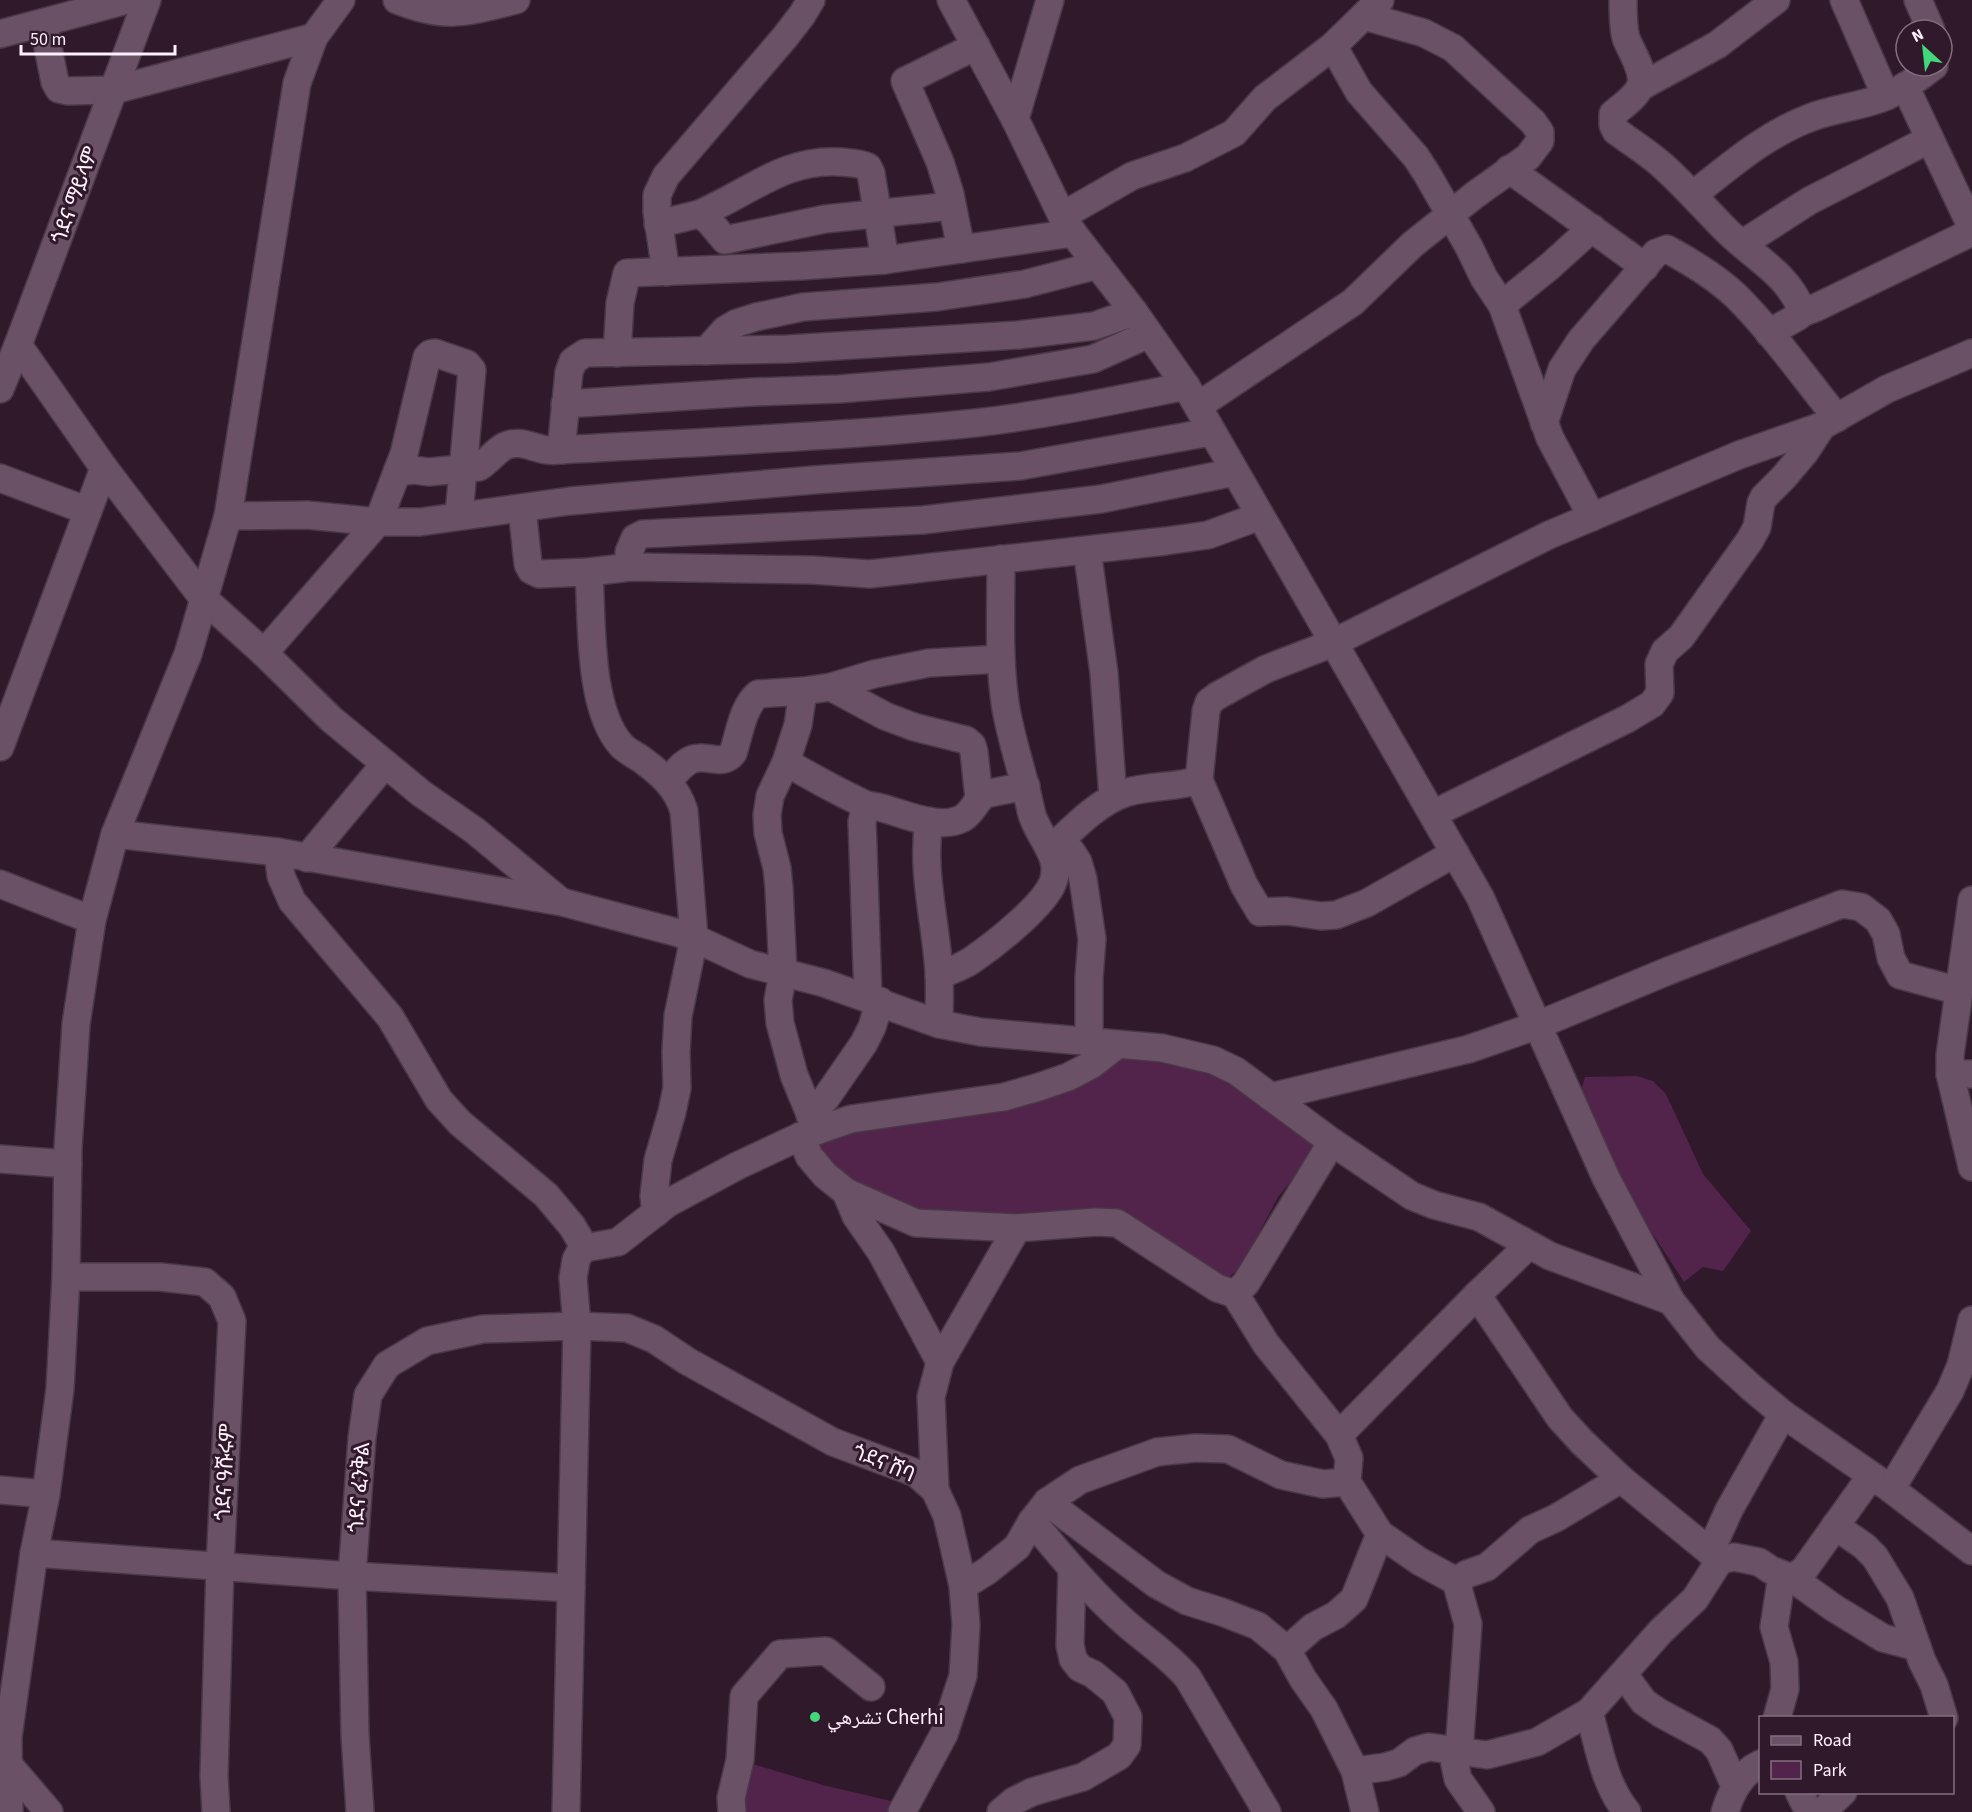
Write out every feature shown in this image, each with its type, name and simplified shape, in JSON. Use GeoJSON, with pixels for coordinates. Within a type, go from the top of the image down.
{"type":"FeatureCollection","features":[{"type":"Feature","properties":{"kind":"street"},"geometry":{"type":"LineString","coordinates":[[0,34],[127,0]]}},
{"type":"Feature","properties":{"kind":"street","name":"ጎደና ማይላም"},"geometry":{"type":"LineString","coordinates":[[0,389],[147,0]]}},
{"type":"Feature","properties":{"kind":"street"},"geometry":{"type":"LineString","coordinates":[[397,0],[416,8],[461,7],[516,0]]}},
{"type":"Feature","properties":{"kind":"street"},"geometry":{"type":"LineString","coordinates":[[666,272],[658,224],[657,195],[666,176],[785,37],[811,0]]}},
{"type":"Feature","properties":{"kind":"street"},"geometry":{"type":"LineString","coordinates":[[951,0],[1068,224],[1142,323],[1192,396],[1480,897],[1606,1178],[1671,1301],[1708,1348],[1783,1414],[1972,1551]]}},
{"type":"Feature","properties":{"kind":"street"},"geometry":{"type":"LineString","coordinates":[[1015,119],[1050,0]]}},
{"type":"Feature","properties":{"kind":"street"},"geometry":{"type":"LineString","coordinates":[[1623,0],[1625,35],[1640,72],[1640,87]]}},
{"type":"Feature","properties":{"kind":"street"},"geometry":{"type":"LineString","coordinates":[[1776,0],[1717,45],[1640,87],[1614,114],[1613,125],[1616,131],[1662,165],[1727,231],[1776,272],[1796,296],[1802,313]]}},
{"type":"Feature","properties":{"kind":"street"},"geometry":{"type":"LineString","coordinates":[[1769,333],[1802,313],[1972,230],[1930,139],[1895,91],[1844,0]]}},
{"type":"Feature","properties":{"kind":"street"},"geometry":{"type":"LineString","coordinates":[[1918,0],[1926,18]]}},
{"type":"Feature","properties":{"kind":"street"},"geometry":{"type":"LineString","coordinates":[[9,1812],[5,1747],[34,1553],[46,1494],[60,1389],[66,1277],[68,1164],[76,1024],[92,920],[115,834],[149,755],[188,654],[228,516],[297,82],[314,37],[339,2]]}},
{"type":"Feature","properties":{"kind":"street"},"geometry":{"type":"LineString","coordinates":[[397,472],[463,470],[479,467],[497,452],[513,443],[547,450],[561,450],[796,437],[976,422],[1192,396],[1353,302],[1393,261],[1450,214],[1528,157],[1540,141],[1540,132],[1533,122],[1453,48],[1372,8],[1333,45],[1265,98],[1234,133],[1185,158],[1132,176],[1068,224],[961,249],[885,260],[627,273],[620,303],[617,353]]}},
{"type":"Feature","properties":{"kind":"street"},"geometry":{"type":"LineString","coordinates":[[43,23],[55,82],[59,89],[67,92],[114,90],[314,37]]}},
{"type":"Feature","properties":{"kind":"street"},"geometry":{"type":"LineString","coordinates":[[1333,45],[1359,92],[1416,157],[1440,194],[1484,278],[1502,305],[1544,423],[1592,517]]}},
{"type":"Feature","properties":{"kind":"street"},"geometry":{"type":"LineString","coordinates":[[961,249],[950,194],[940,162],[905,81],[976,46]]}},
{"type":"Feature","properties":{"kind":"street"},"geometry":{"type":"LineString","coordinates":[[1693,195],[1736,160],[1775,133],[1814,116],[1895,91],[1915,78]]}},
{"type":"Feature","properties":{"kind":"street"},"geometry":{"type":"LineString","coordinates":[[1742,244],[1809,201],[1930,139]]}},
{"type":"Feature","properties":{"kind":"street"},"geometry":{"type":"LineString","coordinates":[[658,224],[699,214],[781,171],[798,165],[835,162],[861,164],[868,166],[885,260]]}},
{"type":"Feature","properties":{"kind":"street"},"geometry":{"type":"LineString","coordinates":[[1509,169],[1645,267]]}},
{"type":"Feature","properties":{"kind":"street"},"geometry":{"type":"LineString","coordinates":[[699,214],[725,240],[825,219],[952,206]]}},
{"type":"Feature","properties":{"kind":"street"},"geometry":{"type":"LineString","coordinates":[[1502,305],[1592,228]]}},
{"type":"Feature","properties":{"kind":"street"},"geometry":{"type":"LineString","coordinates":[[1544,423],[1562,369],[1581,340],[1656,253],[1667,249],[1718,281],[1735,295],[1769,333],[1829,422]]}},
{"type":"Feature","properties":{"kind":"street"},"geometry":{"type":"LineString","coordinates":[[706,351],[725,330],[737,323],[803,307],[937,297],[1025,284],[1098,265]]}},
{"type":"Feature","properties":{"kind":"street"},"geometry":{"type":"LineString","coordinates":[[801,266],[803,307]]}},
{"type":"Feature","properties":{"kind":"street"},"geometry":{"type":"LineString","coordinates":[[561,450],[565,404],[573,361],[585,353],[754,350],[1018,336],[1094,326],[1142,323]]}},
{"type":"Feature","properties":{"kind":"street"},"geometry":{"type":"LineString","coordinates":[[565,404],[839,389],[989,377],[1093,359],[1142,323]]}},
{"type":"Feature","properties":{"kind":"street"},"geometry":{"type":"LineString","coordinates":[[18,345],[104,468],[203,598],[264,653],[331,719],[422,794],[474,830],[562,902]]}},
{"type":"Feature","properties":{"kind":"street"},"geometry":{"type":"LineString","coordinates":[[753,392],[754,350]]}},
{"type":"Feature","properties":{"kind":"street"},"geometry":{"type":"LineString","coordinates":[[264,653],[378,522],[404,454],[427,357],[435,353],[467,364],[472,370],[459,515]]}},
{"type":"Feature","properties":{"kind":"street"},"geometry":{"type":"LineString","coordinates":[[1455,853],[1366,903],[1336,915],[1321,916],[1287,911],[1260,912],[1244,885],[1199,780],[1206,711],[1209,702],[1226,690],[1266,669],[1333,643],[1549,535],[1739,455],[1829,422],[1887,389],[1972,353]]}},
{"type":"Feature","properties":{"kind":"street"},"geometry":{"type":"LineString","coordinates":[[1433,814],[1627,719],[1652,704],[1660,693],[1659,664],[1665,651],[1681,637],[1750,540],[1757,527],[1764,497],[1783,478],[1829,422]]}},
{"type":"Feature","properties":{"kind":"street"},"geometry":{"type":"LineString","coordinates":[[228,516],[307,515],[378,522],[420,522],[570,501],[801,481],[1020,466],[1211,432]]}},
{"type":"Feature","properties":{"kind":"street"},"geometry":{"type":"LineString","coordinates":[[0,747],[104,468]]}},
{"type":"Feature","properties":{"kind":"street"},"geometry":{"type":"LineString","coordinates":[[631,567],[630,552],[634,538],[643,534],[923,520],[1101,499],[1235,472]]}},
{"type":"Feature","properties":{"kind":"street"},"geometry":{"type":"LineString","coordinates":[[0,478],[88,511]]}},
{"type":"Feature","properties":{"kind":"street"},"geometry":{"type":"LineString","coordinates":[[522,508],[528,564],[531,570],[539,574],[631,567],[812,570],[870,574],[1166,542],[1208,535],[1260,516]]}},
{"type":"Feature","properties":{"kind":"street"},"geometry":{"type":"LineString","coordinates":[[1087,550],[1104,674],[1113,798]]}},
{"type":"Feature","properties":{"kind":"street"},"geometry":{"type":"LineString","coordinates":[[1001,559],[1000,659],[1006,710],[1033,821],[1054,846],[1071,851],[1078,862],[1083,879],[1092,939],[1089,978],[1089,1042]]}},
{"type":"Feature","properties":{"kind":"street"},"geometry":{"type":"LineString","coordinates":[[589,572],[593,652],[600,702],[606,719],[622,746],[668,782],[679,796],[684,811],[694,938],[678,1016],[677,1088],[658,1160],[654,1196],[656,1213]]}},
{"type":"Feature","properties":{"kind":"street"},"geometry":{"type":"LineString","coordinates":[[668,782],[687,762],[693,759],[723,760],[729,758],[733,753],[747,711],[758,693],[802,692],[831,687],[874,674],[929,663],[1000,659]]}},
{"type":"Feature","properties":{"kind":"street"},"geometry":{"type":"LineString","coordinates":[[831,687],[885,717],[966,740],[972,745],[974,752],[979,798]]}},
{"type":"Feature","properties":{"kind":"street"},"geometry":{"type":"LineString","coordinates":[[802,692],[798,725],[786,762],[770,796],[767,815],[768,833],[777,868],[779,888],[783,973],[778,1000],[780,1023],[810,1127],[809,1156],[825,1175],[846,1192],[916,1223],[1017,1228],[1096,1222],[1117,1223],[1217,1288],[1235,1294],[1266,1344],[1339,1435],[1349,1458],[1347,1482],[1380,1534],[1419,1561],[1456,1581],[1468,1624],[1459,1752],[1454,1760],[1458,1779],[1481,1812]]}},
{"type":"Feature","properties":{"kind":"street"},"geometry":{"type":"LineString","coordinates":[[786,762],[866,805],[928,821],[945,822],[963,818],[971,812],[979,798],[985,794],[1026,786]]}},
{"type":"Feature","properties":{"kind":"street"},"geometry":{"type":"LineString","coordinates":[[307,858],[385,764]]}},
{"type":"Feature","properties":{"kind":"street"},"geometry":{"type":"LineString","coordinates":[[939,975],[970,961],[1014,928],[1038,904],[1053,883],[1056,870],[1053,856],[1054,846],[1090,815],[1113,798],[1141,789],[1188,784],[1199,780]]}},
{"type":"Feature","properties":{"kind":"street"},"geometry":{"type":"LineString","coordinates":[[810,1127],[872,1027],[874,999],[862,848],[862,822],[866,805]]}},
{"type":"Feature","properties":{"kind":"street"},"geometry":{"type":"LineString","coordinates":[[928,821],[926,869],[939,975],[939,1024]]}},
{"type":"Feature","properties":{"kind":"street"},"geometry":{"type":"LineString","coordinates":[[115,834],[278,852],[562,902],[694,938],[750,964],[824,983],[939,1024],[980,1032],[1162,1048],[1213,1060],[1236,1071],[1332,1142],[1412,1196],[1434,1205],[1479,1217],[1550,1256],[1671,1301]]}},
{"type":"Feature","properties":{"kind":"street"},"geometry":{"type":"LineString","coordinates":[[278,852],[281,876],[292,901],[390,1017],[439,1100],[460,1123],[546,1195],[572,1227],[585,1248]]}},
{"type":"Feature","properties":{"kind":"street"},"geometry":{"type":"LineString","coordinates":[[0,884],[92,920]]}},
{"type":"Feature","properties":{"kind":"street"},"geometry":{"type":"LineString","coordinates":[[1972,900],[1950,1054],[1961,1074],[1972,1167]]}},
{"type":"Feature","properties":{"kind":"street"},"geometry":{"type":"LineString","coordinates":[[1271,1097],[1469,1049],[1538,1025],[1668,971],[1842,904],[1861,907],[1878,920],[1886,934],[1891,958],[1900,975],[1959,991]]}},
{"type":"Feature","properties":{"kind":"street"},"geometry":{"type":"LineString","coordinates":[[566,1812],[576,1326],[573,1278],[576,1260],[585,1248],[618,1242],[668,1203],[810,1127],[1004,1097],[1068,1077],[1091,1065],[1117,1045]]}},
{"type":"Feature","properties":{"kind":"street"},"geometry":{"type":"LineString","coordinates":[[1235,1294],[1246,1283],[1332,1142]]}},
{"type":"Feature","properties":{"kind":"street"},"geometry":{"type":"LineString","coordinates":[[0,1159],[68,1164]]}},
{"type":"Feature","properties":{"kind":"street"},"geometry":{"type":"LineString","coordinates":[[846,1192],[856,1216],[881,1252],[940,1362]]}},
{"type":"Feature","properties":{"kind":"street"},"geometry":{"type":"LineString","coordinates":[[935,1490],[932,1397],[940,1362],[1017,1228]]}},
{"type":"Feature","properties":{"kind":"street"},"geometry":{"type":"LineString","coordinates":[[1339,1435],[1529,1245]]}},
{"type":"Feature","properties":{"kind":"street","name":"ጎደና ዓሹሩም"},"geometry":{"type":"LineString","coordinates":[[66,1277],[160,1277],[205,1282],[222,1297],[232,1321],[220,1566],[214,1776],[216,1812]]}},
{"type":"Feature","properties":{"kind":"street"},"geometry":{"type":"LineString","coordinates":[[1477,1295],[1560,1418],[1621,1479],[1715,1556],[1734,1557],[1759,1563],[1787,1577],[1883,1638],[1917,1647]]}},
{"type":"Feature","properties":{"kind":"street"},"geometry":{"type":"LineString","coordinates":[[1787,1577],[1804,1570],[1835,1526],[1881,1483],[1950,1391],[1961,1365],[1972,1320]]}},
{"type":"Feature","properties":{"kind":"street","name":"ጎደና ፈንቅል"},"geometry":{"type":"LineString","coordinates":[[360,1812],[355,1735],[352,1576],[362,1437],[368,1395],[387,1365],[427,1341],[483,1329],[576,1326],[627,1328]]}},
{"type":"Feature","properties":{"kind":"street","name":"ጎደና ሸባ"},"geometry":{"type":"LineString","coordinates":[[627,1328],[654,1339],[687,1361],[833,1442],[916,1473],[935,1490],[947,1515],[963,1586],[966,1625],[963,1676],[944,1734],[902,1812]]}},
{"type":"Feature","properties":{"kind":"street"},"geometry":{"type":"LineString","coordinates":[[1355,1771],[1385,1767],[1399,1762],[1415,1751],[1429,1747],[1487,1755],[1537,1742],[1589,1712],[1661,1632],[1695,1599],[1715,1556],[1729,1510],[1783,1414]]}},
{"type":"Feature","properties":{"kind":"street"},"geometry":{"type":"LineString","coordinates":[[963,1586],[987,1571],[1017,1547],[1039,1512],[1080,1479],[1157,1452],[1195,1448],[1228,1449],[1281,1474],[1323,1484],[1347,1482]]}},
{"type":"Feature","properties":{"kind":"street"},"geometry":{"type":"LineString","coordinates":[[1456,1581],[1467,1574],[1487,1567],[1530,1530],[1556,1518],[1621,1479]]}},
{"type":"Feature","properties":{"kind":"street"},"geometry":{"type":"LineString","coordinates":[[0,1490],[46,1494]]}},
{"type":"Feature","properties":{"kind":"street"},"geometry":{"type":"LineString","coordinates":[[1039,1512],[1072,1569],[1119,1618],[1176,1664],[1188,1678],[1267,1812]]}},
{"type":"Feature","properties":{"kind":"street"},"geometry":{"type":"LineString","coordinates":[[1039,1512],[1187,1601],[1258,1626],[1287,1650],[1303,1679],[1324,1709],[1355,1771],[1365,1812]]}},
{"type":"Feature","properties":{"kind":"street"},"geometry":{"type":"LineString","coordinates":[[1835,1526],[1864,1546],[1875,1557],[1900,1598],[1917,1647],[1934,1685],[1943,1716]]}},
{"type":"Feature","properties":{"kind":"street"},"geometry":{"type":"LineString","coordinates":[[1287,1650],[1313,1627],[1336,1615],[1354,1599],[1380,1534]]}},
{"type":"Feature","properties":{"kind":"street"},"geometry":{"type":"LineString","coordinates":[[34,1553],[352,1576],[571,1587]]}},
{"type":"Feature","properties":{"kind":"street"},"geometry":{"type":"LineString","coordinates":[[1001,1812],[1014,1801],[1032,1792],[1083,1777],[1119,1756],[1127,1745],[1128,1717],[1115,1692],[1093,1674],[1080,1668],[1073,1659],[1070,1646],[1072,1569]]}},
{"type":"Feature","properties":{"kind":"street"},"geometry":{"type":"LineString","coordinates":[[1778,1716],[1785,1689],[1784,1662],[1774,1627],[1787,1577]]}},
{"type":"Feature","properties":{"kind":"street"},"geometry":{"type":"LineString","coordinates":[[732,1812],[731,1798],[740,1760],[744,1696],[780,1654],[826,1651],[871,1687]]}},
{"type":"Feature","properties":{"kind":"street"},"geometry":{"type":"LineString","coordinates":[[1624,1675],[1644,1702],[1710,1740],[1719,1750],[1735,1786]]}},
{"type":"Feature","properties":{"kind":"street"},"geometry":{"type":"LineString","coordinates":[[1589,1712],[1607,1778],[1618,1801],[1628,1812]]}},
{"type":"Feature","properties":{"kind":"street"},"geometry":{"type":"LineString","coordinates":[[5,1747],[49,1812]]}},
{"type":"Feature","properties":{"kind":"street"},"geometry":{"type":"LineString","coordinates":[[1725,1812],[1735,1786],[1750,1769],[1759,1765]]}},
{"type":"Feature","properties":{"kind":"street"},"geometry":{"type":"LineString","coordinates":[[1800,1794],[1809,1812]]}},
{"type":"Feature","properties":{"kind":"street"},"geometry":{"type":"LineString","coordinates":[[1822,1812],[1841,1794]]}},
{"type":"Feature","properties":{"kind":"green space"},"geometry":{"type":"Polygon","coordinates":[[[1147,1048],[1223,1065],[1321,1144],[1278,1197],[1241,1267],[1224,1281],[1113,1210],[1001,1220],[907,1207],[848,1180],[812,1146],[866,1116],[1010,1094],[1147,1048]]]}},
{"type":"Feature","properties":{"kind":"green space"},"geometry":{"type":"Polygon","coordinates":[[[1637,1076],[1653,1081],[1666,1094],[1703,1174],[1751,1231],[1723,1271],[1703,1267],[1684,1282],[1617,1179],[1578,1100],[1585,1077],[1637,1076]]]}},
{"type":"Feature","properties":{"kind":"green space"},"geometry":{"type":"Polygon","coordinates":[[[740,1760],[823,1785],[891,1801],[889,1812],[732,1812],[740,1760]]]}},
{"type":"Feature","properties":{"kind":"place","name":"تشرهي Cherhi"},"geometry":{"type":"Point","coordinates":[815,1717]}}]}
